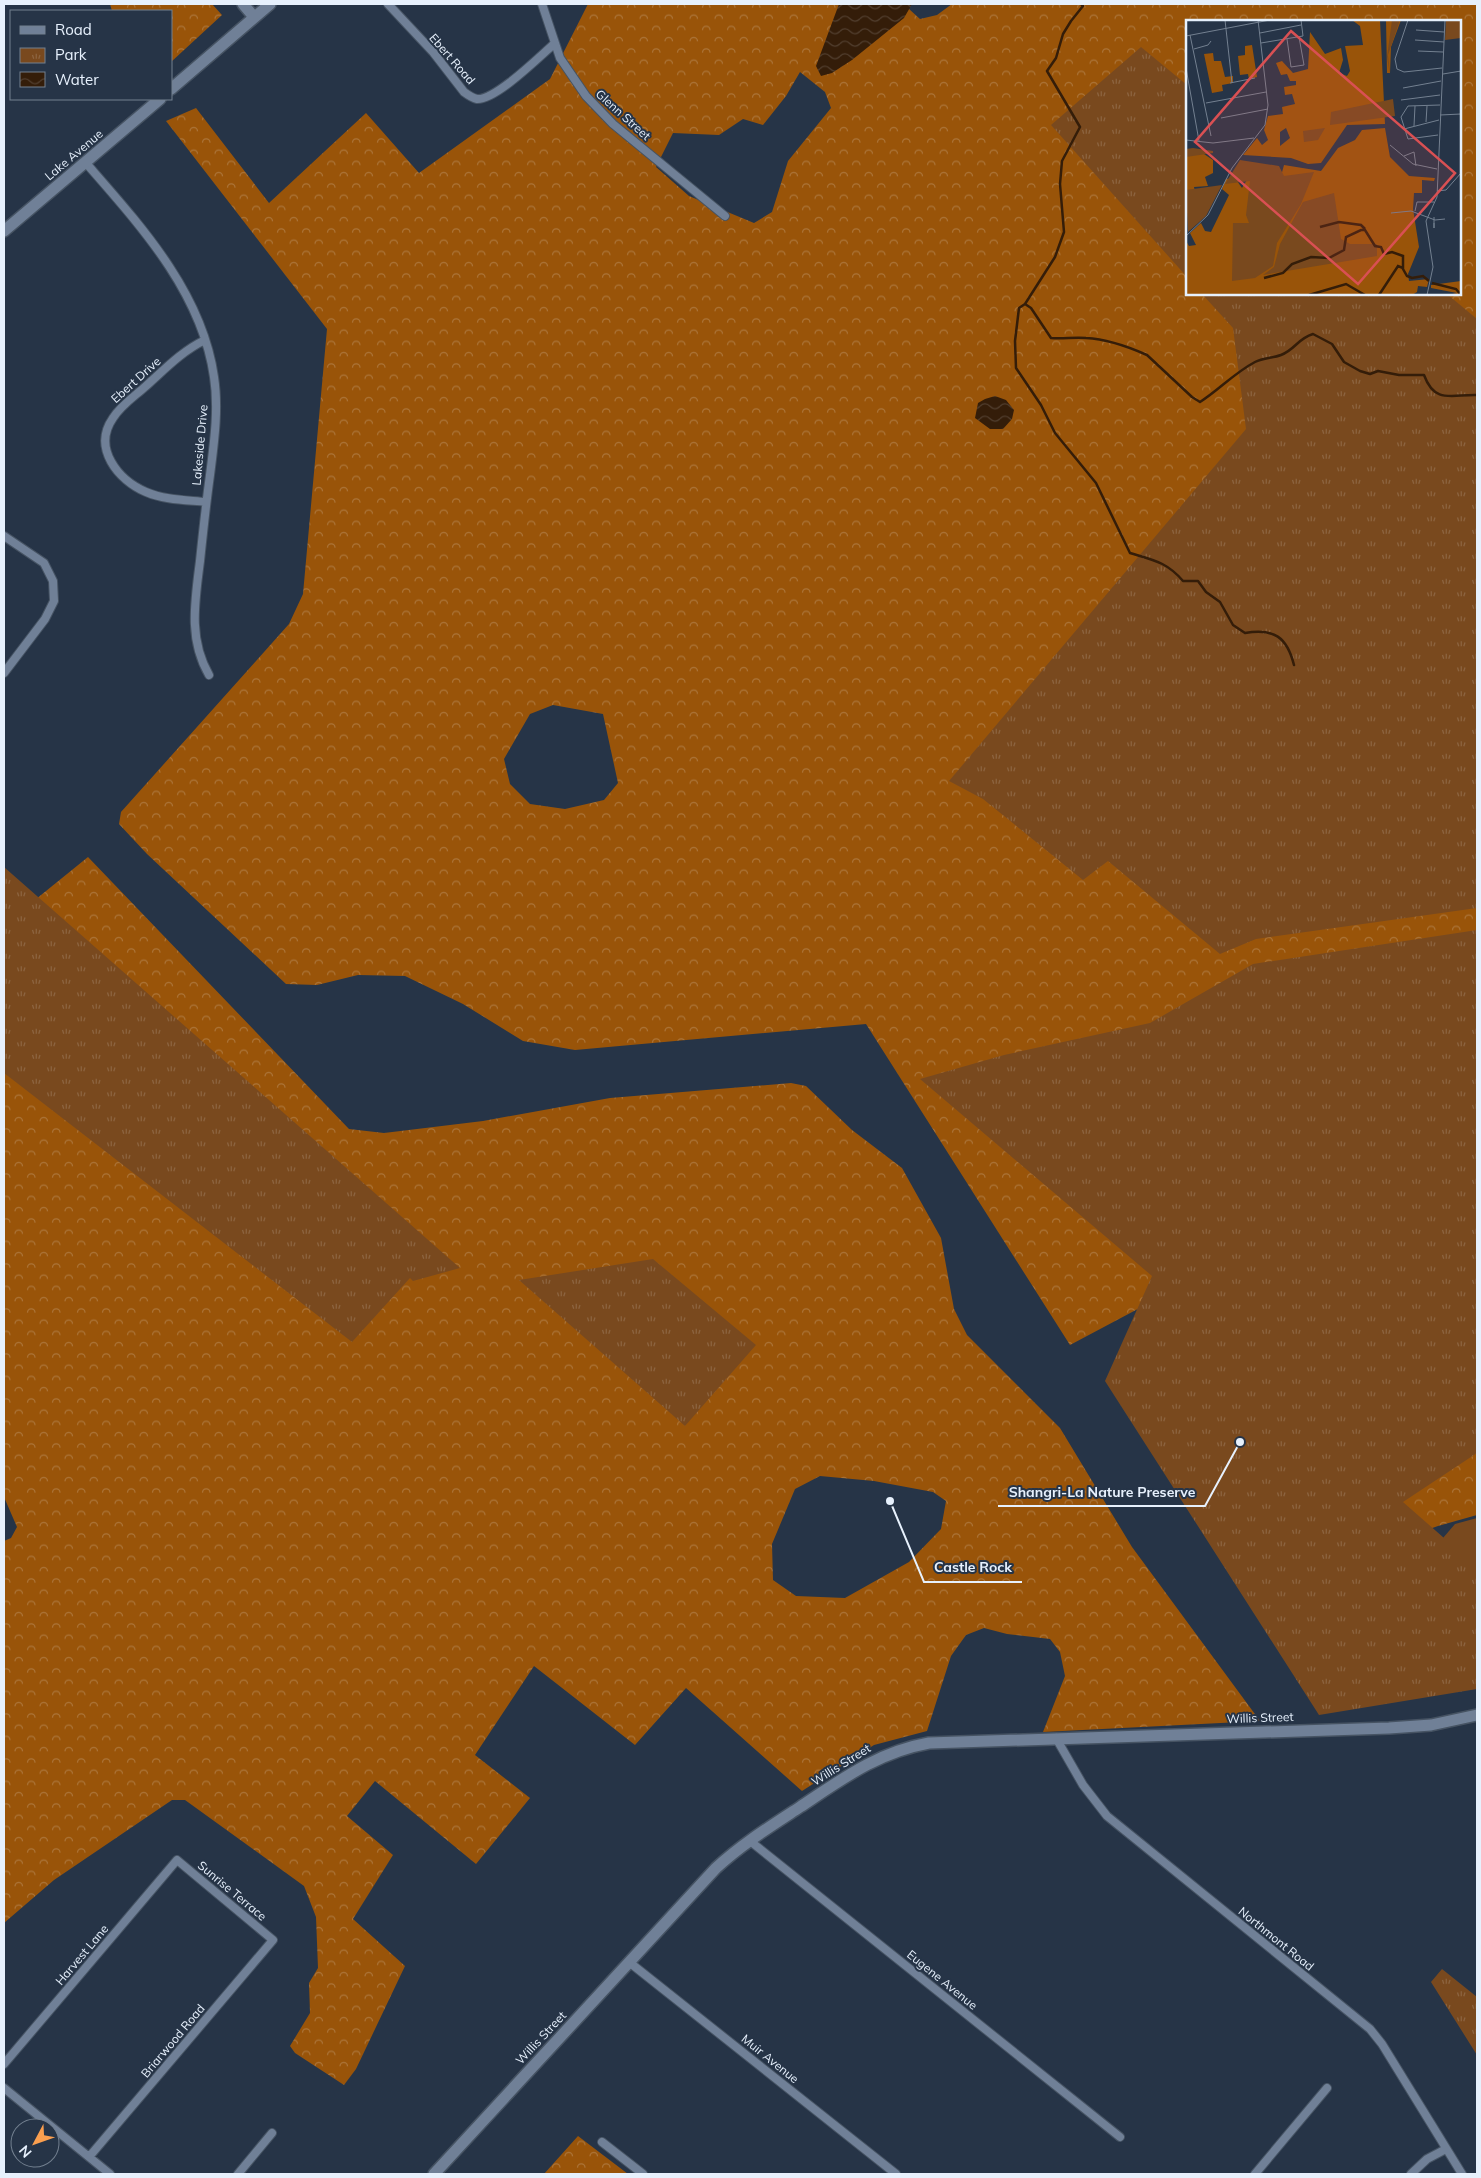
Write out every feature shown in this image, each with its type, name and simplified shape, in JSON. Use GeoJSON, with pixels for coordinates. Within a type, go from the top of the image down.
{"type":"FeatureCollection","features":[{"type":"Feature","properties":{"kind":"main road"},"geometry":{"type":"LineString","coordinates":[[243,4],[254,16]]}},
{"type":"Feature","properties":{"kind":"main road"},"geometry":{"type":"LineString","coordinates":[[172,89],[270,4]]}},
{"type":"Feature","properties":{"kind":"main road","name":"Lake Avenue"},"geometry":{"type":"LineString","coordinates":[[4,230],[159,100]]}},
{"type":"Feature","properties":{"kind":"main road","name":"Willis Street"},"geometry":{"type":"LineString","coordinates":[[434,2174],[716,1868],[750,1840],[859,1769],[896,1751],[929,1743],[1389,1728],[1431,1725],[1477,1715]]}},
{"type":"Feature","properties":{"kind":"street","name":"Ebert Road"},"geometry":{"type":"LineString","coordinates":[[388,4],[433,52],[464,92],[477,99],[484,98],[501,89],[554,44]]}},
{"type":"Feature","properties":{"kind":"street","name":"Glenn Street"},"geometry":{"type":"LineString","coordinates":[[542,4],[560,58],[571,77],[599,111],[725,216]]}},
{"type":"Feature","properties":{"kind":"street","name":"Lakeside Drive"},"geometry":{"type":"LineString","coordinates":[[86,163],[147,233],[191,305],[206,340],[214,377],[216,407],[194,617],[198,647],[209,675]]}},
{"type":"Feature","properties":{"kind":"street","name":"Ebert Drive"},"geometry":{"type":"LineString","coordinates":[[206,340],[186,349],[122,407],[112,418],[106,432],[105,448],[111,466],[128,482],[147,493],[206,502]]}},
{"type":"Feature","properties":{"kind":"street"},"geometry":{"type":"LineString","coordinates":[[4,536],[44,564],[54,581],[54,601],[45,619],[4,673]]}},
{"type":"Feature","properties":{"kind":"street","name":"Northmont Road"},"geometry":{"type":"LineString","coordinates":[[1056,1738],[1083,1785],[1107,1816],[1370,2029],[1382,2044],[1462,2174]]}},
{"type":"Feature","properties":{"kind":"street","name":"Eugene Avenue"},"geometry":{"type":"LineString","coordinates":[[750,1840],[1120,2137]]}},
{"type":"Feature","properties":{"kind":"street","name":"Sunrise Terrace"},"geometry":{"type":"LineString","coordinates":[[177,1860],[273,1940]]}},
{"type":"Feature","properties":{"kind":"street","name":"Harvest Lane"},"geometry":{"type":"LineString","coordinates":[[4,2064],[177,1860]]}},
{"type":"Feature","properties":{"kind":"street","name":"Briarwood Road"},"geometry":{"type":"LineString","coordinates":[[90,2157],[273,1940]]}},
{"type":"Feature","properties":{"kind":"street","name":"Muir Avenue"},"geometry":{"type":"LineString","coordinates":[[629,1962],[896,2174]]}},
{"type":"Feature","properties":{"kind":"street"},"geometry":{"type":"LineString","coordinates":[[4,2088],[110,2174]]}},
{"type":"Feature","properties":{"kind":"street"},"geometry":{"type":"LineString","coordinates":[[1255,2174],[1327,2088]]}},
{"type":"Feature","properties":{"kind":"street"},"geometry":{"type":"LineString","coordinates":[[238,2174],[272,2133]]}},
{"type":"Feature","properties":{"kind":"street"},"geometry":{"type":"LineString","coordinates":[[602,2142],[643,2174]]}},
{"type":"Feature","properties":{"kind":"street"},"geometry":{"type":"LineString","coordinates":[[1411,2174],[1427,2159],[1446,2149]]}},
{"type":"Feature","properties":{"kind":"green space"},"geometry":{"type":"Polygon","coordinates":[[[110,4],[212,4],[222,15],[172,61],[172,10],[112,10],[110,4]]]}},
{"type":"Feature","properties":{"kind":"green space"},"geometry":{"type":"Polygon","coordinates":[[[588,4],[909,4],[909,9],[920,19],[937,15],[952,4],[1477,4],[1477,1515],[1401,1539],[1166,1294],[1070,1345],[866,1024],[575,1050],[523,1041],[463,1004],[405,976],[358,975],[317,985],[286,984],[147,854],[119,824],[121,812],[289,624],[303,594],[327,329],[166,121],[196,108],[269,203],[366,113],[419,173],[550,79],[588,4]],[[800,72],[786,96],[763,125],[743,119],[719,135],[673,133],[656,167],[689,196],[754,223],[772,212],[788,161],[831,108],[825,92],[800,72]],[[553,705],[530,714],[504,759],[510,784],[530,804],[565,809],[604,800],[618,783],[603,714],[553,705]]]}},
{"type":"Feature","properties":{"kind":"green space"},"geometry":{"type":"Polygon","coordinates":[[[1141,47],[1186,84],[1186,276],[1051,125],[1141,47]]]}},
{"type":"Feature","properties":{"kind":"green space"},"geometry":{"type":"Polygon","coordinates":[[[1203,295],[1448,295],[1477,319],[1477,908],[1256,939],[1220,954],[1108,861],[1083,880],[983,799],[949,781],[1246,429],[1233,328],[1203,295]]]}},
{"type":"Feature","properties":{"kind":"green space"},"geometry":{"type":"Polygon","coordinates":[[[88,857],[349,1129],[384,1133],[483,1121],[610,1098],[791,1083],[806,1086],[852,1130],[902,1168],[941,1238],[954,1309],[967,1335],[1060,1428],[1132,1547],[1260,1721],[1043,1732],[1065,1676],[1060,1652],[1050,1639],[1007,1634],[984,1628],[966,1635],[951,1656],[927,1731],[874,1745],[802,1791],[686,1688],[635,1745],[534,1666],[475,1755],[530,1798],[476,1864],[375,1781],[347,1816],[393,1855],[353,1919],[405,1966],[356,2069],[344,2085],[295,2053],[290,2046],[310,2013],[309,1983],[318,1968],[316,1917],[304,1886],[185,1800],[172,1800],[54,1880],[4,1923],[4,1541],[11,1538],[17,1527],[4,1497],[4,925],[88,857]],[[820,1476],[795,1489],[772,1544],[773,1580],[796,1596],[845,1598],[909,1562],[941,1529],[946,1501],[933,1492],[874,1481],[820,1476]]]}},
{"type":"Feature","properties":{"kind":"green space"},"geometry":{"type":"Polygon","coordinates":[[[4,867],[460,1268],[413,1281],[410,1278],[352,1342],[4,1073],[4,867]]]}},
{"type":"Feature","properties":{"kind":"green space"},"geometry":{"type":"Polygon","coordinates":[[[1477,930],[1477,1453],[1403,1502],[1477,1567],[1477,1689],[1319,1715],[1105,1381],[1152,1276],[920,1079],[1004,1055],[1150,1023],[1253,964],[1477,930]]]}},
{"type":"Feature","properties":{"kind":"green space"},"geometry":{"type":"Polygon","coordinates":[[[653,1259],[756,1345],[685,1426],[519,1280],[653,1259]]]}},
{"type":"Feature","properties":{"kind":"green space"},"geometry":{"type":"Polygon","coordinates":[[[1477,1518],[1477,1578],[1443,1538],[1455,1524],[1477,1518]]]}},
{"type":"Feature","properties":{"kind":"green space"},"geometry":{"type":"Polygon","coordinates":[[[1442,1969],[1477,1997],[1477,2055],[1431,1982],[1442,1969]]]}},
{"type":"Feature","properties":{"kind":"green space"},"geometry":{"type":"Polygon","coordinates":[[[578,2136],[628,2174],[544,2174],[578,2136]]]}},
{"type":"Feature","properties":{"kind":"water"},"geometry":{"type":"Polygon","coordinates":[[[839,4],[912,4],[904,18],[852,60],[832,73],[821,76],[816,66],[839,4]]]}},
{"type":"Feature","properties":{"kind":"water"},"geometry":{"type":"Polygon","coordinates":[[[995,396],[1006,400],[1014,410],[1012,419],[1003,429],[990,429],[975,418],[978,403],[995,396]]]}},
{"type":"Feature","properties":{"kind":"waterway"},"geometry":{"type":"LineString","coordinates":[[1081,4],[1083,6],[1063,34],[1056,58],[1047,71],[1080,127],[1062,161],[1060,184],[1064,232],[1055,257],[1025,304],[1031,308],[1051,338],[1102,340],[1147,355],[1192,397],[1200,402],[1247,366],[1286,353],[1303,339],[1313,334],[1332,344],[1344,362],[1360,371],[1370,374],[1378,371],[1399,375],[1424,375],[1428,384],[1439,394],[1446,396],[1477,395]]}},
{"type":"Feature","properties":{"kind":"waterway"},"geometry":{"type":"LineString","coordinates":[[1025,304],[1019,308],[1015,341],[1016,368],[1041,405],[1055,433],[1096,483],[1130,553],[1165,566],[1183,581],[1198,581],[1206,592],[1220,602],[1233,625],[1245,633],[1264,632],[1283,641],[1294,665]]}},
{"type":"Feature","properties":{"kind":"place","name":"Shangri-La Nature Preserve"},"geometry":{"type":"Point","coordinates":[1240,1442]}},
{"type":"Feature","properties":{"kind":"place","name":"Castle Rock"},"geometry":{"type":"Point","coordinates":[890,1501]}}]}
